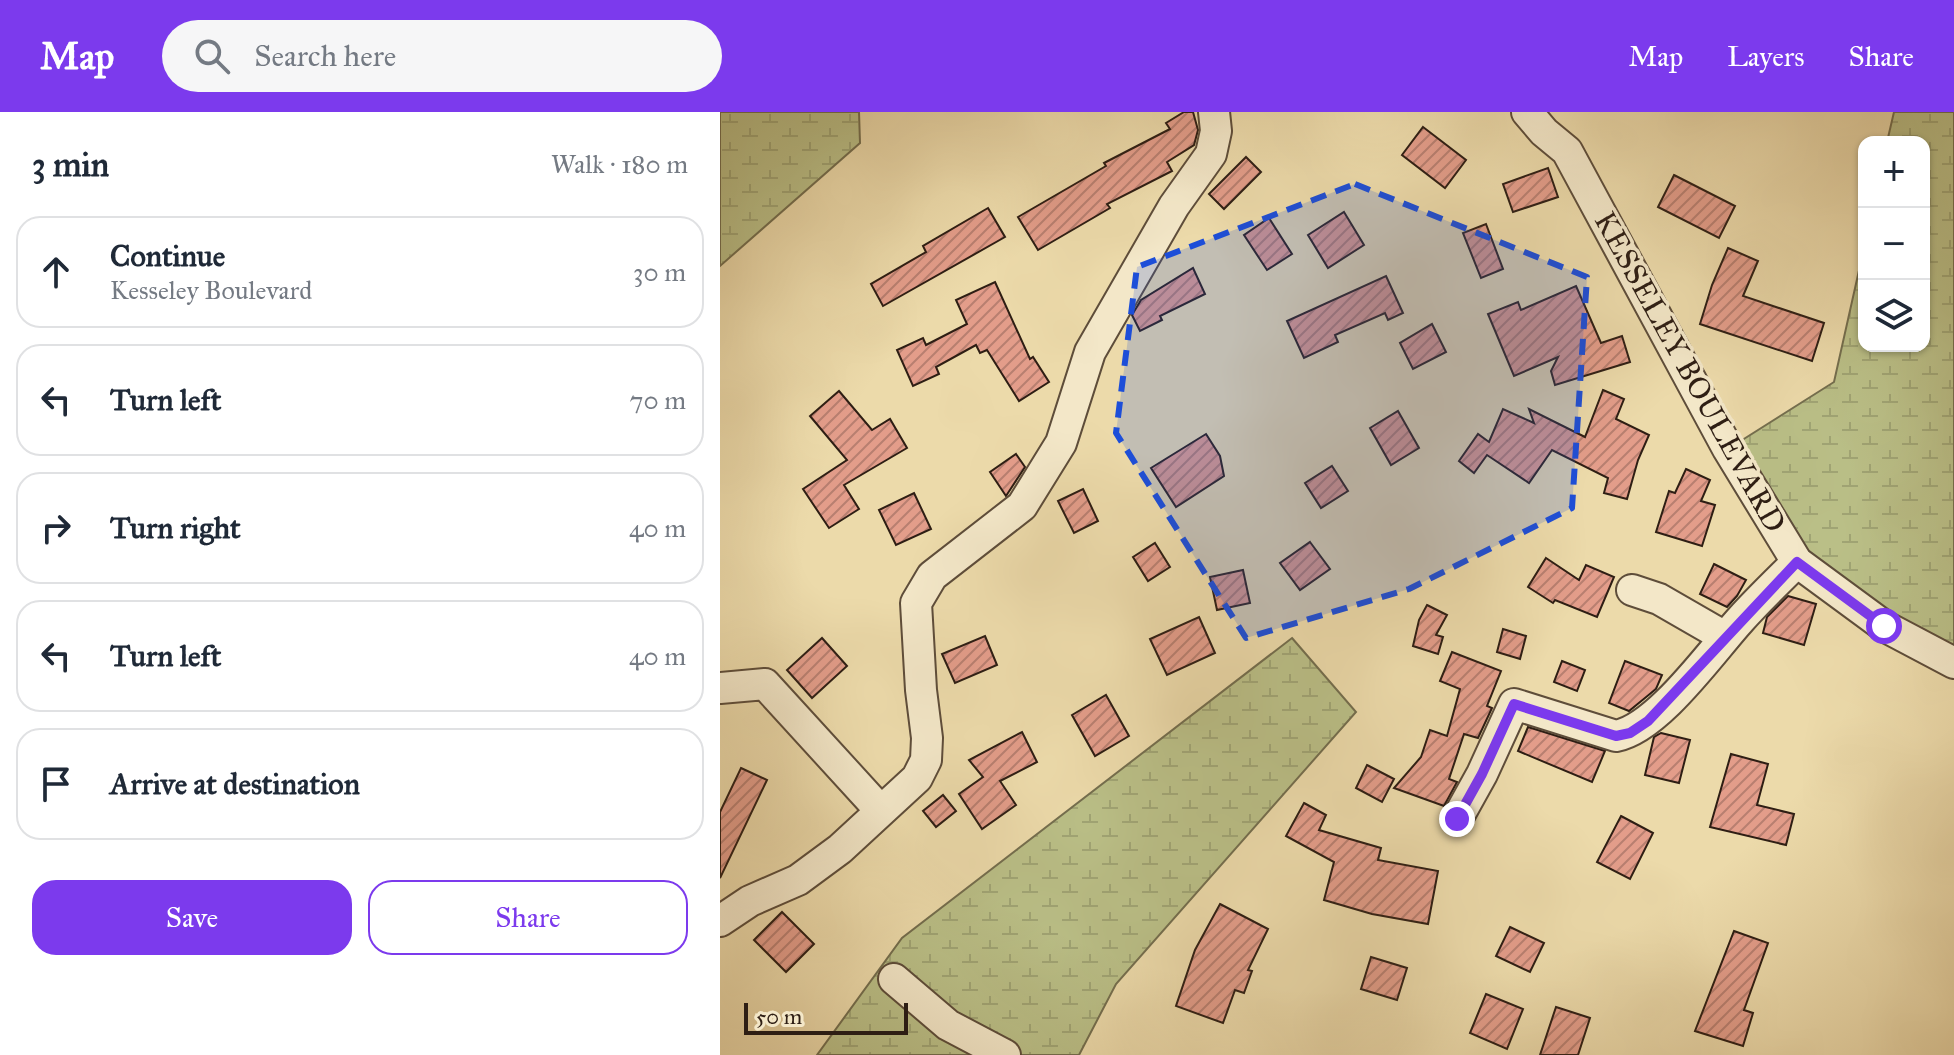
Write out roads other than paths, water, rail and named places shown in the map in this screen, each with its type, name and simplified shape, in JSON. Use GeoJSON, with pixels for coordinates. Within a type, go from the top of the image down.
{"type":"FeatureCollection","features":[{"type":"Feature","properties":{"kind":"street"},"geometry":{"type":"LineString","coordinates":[[720,921],[750,901],[798,880],[840,849],[917,778],[926,760],[927,738],[916,603],[932,576],[1022,506],[1061,443],[1090,352],[1174,206],[1211,154],[1216,131],[1214,112]]}},
{"type":"Feature","properties":{"kind":"street","name":"KESSELEY BOULEVARD"},"geometry":{"type":"LineString","coordinates":[[1527,112],[1544,132],[1567,151],[1728,449],[1797,562],[1884,626],[1954,663]]}},
{"type":"Feature","properties":{"kind":"street"},"geometry":{"type":"LineString","coordinates":[[1457,819],[1482,774],[1514,704],[1616,736],[1630,733],[1648,721],[1797,562]]}},
{"type":"Feature","properties":{"kind":"street"},"geometry":{"type":"LineString","coordinates":[[1632,590],[1659,599],[1725,637]]}},
{"type":"Feature","properties":{"kind":"street"},"geometry":{"type":"LineString","coordinates":[[720,688],[765,684],[880,810]]}},
{"type":"Feature","properties":{"kind":"street"},"geometry":{"type":"LineString","coordinates":[[894,979],[948,1025],[1005,1055]]}}]}
